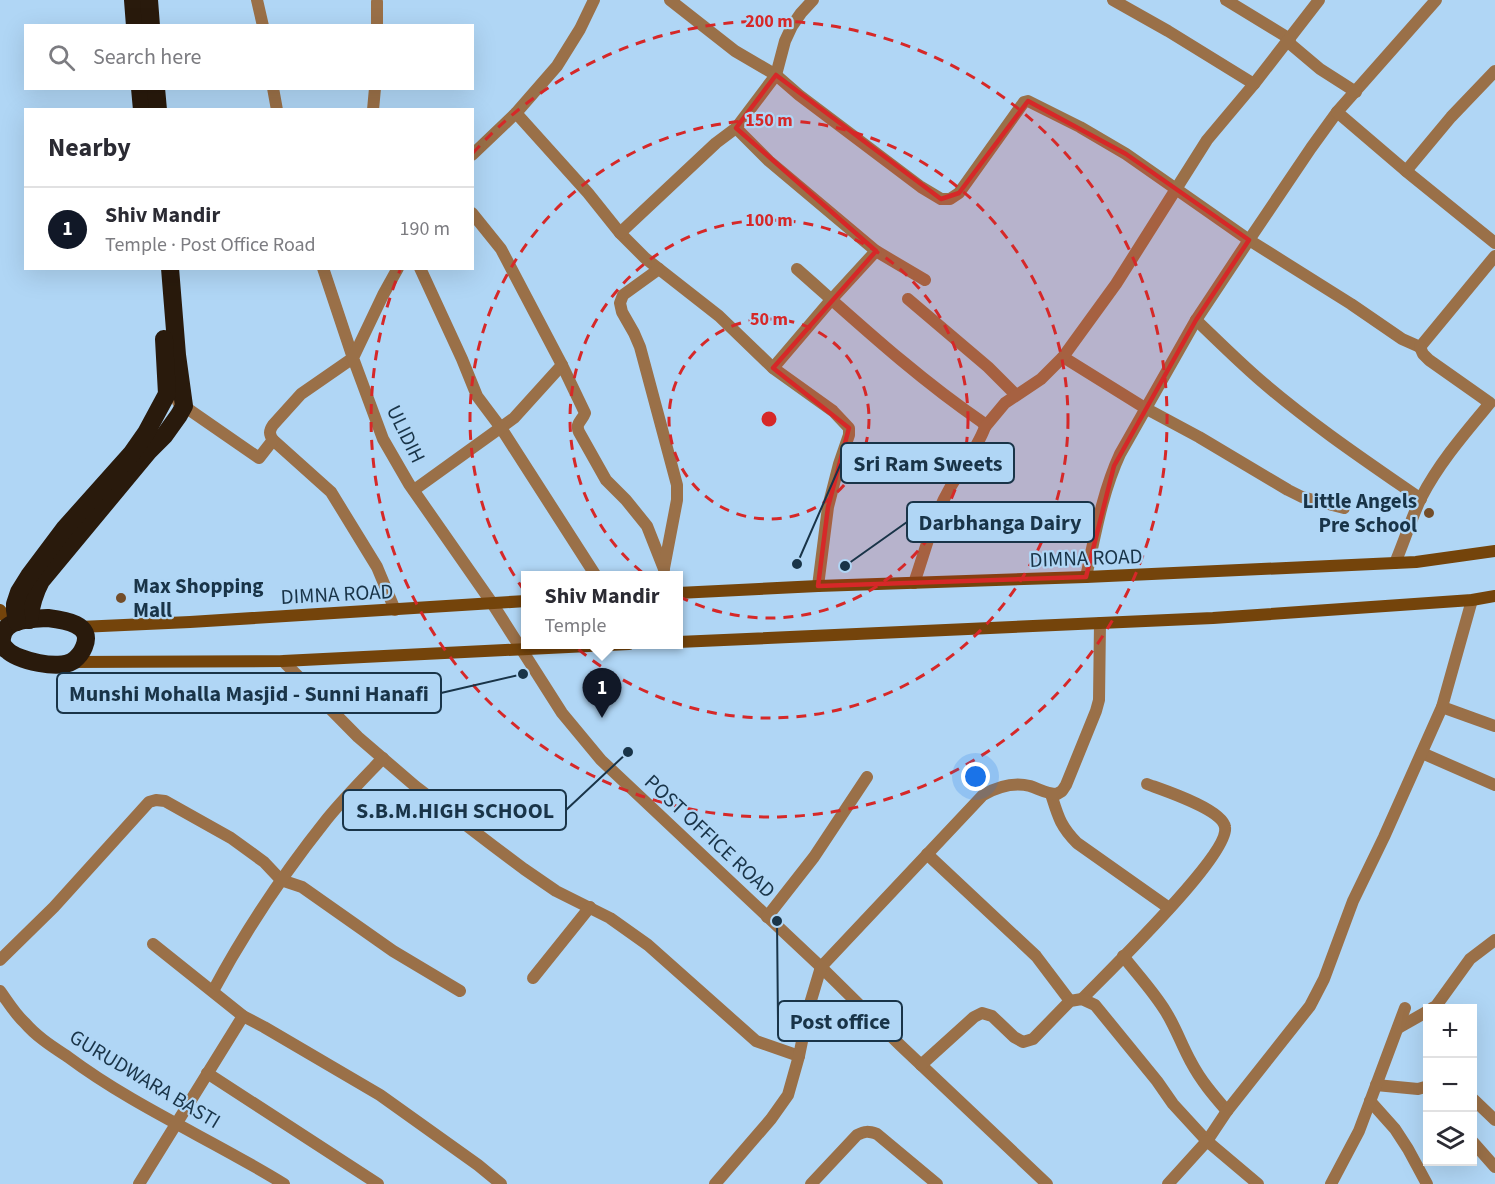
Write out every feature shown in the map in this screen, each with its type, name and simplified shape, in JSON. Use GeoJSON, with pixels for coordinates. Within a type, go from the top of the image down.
{"type":"FeatureCollection","features":[{"type":"Feature","properties":{"kind":"highway"},"geometry":{"type":"LineString","coordinates":[[133,0],[135,24]]}},
{"type":"Feature","properties":{"kind":"highway"},"geometry":{"type":"LineString","coordinates":[[149,0],[151,24]]}},
{"type":"Feature","properties":{"kind":"highway"},"geometry":{"type":"LineString","coordinates":[[140,90],[142,108]]}},
{"type":"Feature","properties":{"kind":"highway"},"geometry":{"type":"LineString","coordinates":[[156,90],[158,108]]}},
{"type":"Feature","properties":{"kind":"highway"},"geometry":{"type":"LineString","coordinates":[[8,632],[48,618],[69,621],[80,627],[85,634],[86,644],[81,653],[71,662],[55,664],[35,662],[18,657],[8,632],[19,592],[28,576],[65,528],[132,453],[146,433],[167,394],[158,270]]}},
{"type":"Feature","properties":{"kind":"highway"},"geometry":{"type":"LineString","coordinates":[[8,632],[31,603],[41,581],[148,452],[164,436],[184,406],[177,355],[170,270]]}},
{"type":"Feature","properties":{"kind":"street"},"geometry":{"type":"LineString","coordinates":[[257,0],[263,24]]}},
{"type":"Feature","properties":{"kind":"street"},"geometry":{"type":"LineString","coordinates":[[474,153],[516,113],[557,66],[580,30],[594,0]]}},
{"type":"Feature","properties":{"kind":"street"},"geometry":{"type":"LineString","coordinates":[[670,0],[735,51],[776,75],[921,187],[941,199],[950,199],[959,193],[1024,102],[1028,101],[1080,127],[1126,154],[1249,240],[1402,339],[1420,347],[1423,354],[1430,360],[1492,401],[1460,439],[1421,499],[1395,563]]}},
{"type":"Feature","properties":{"kind":"street"},"geometry":{"type":"LineString","coordinates":[[1113,0],[1254,84]]}},
{"type":"Feature","properties":{"kind":"street"},"geometry":{"type":"LineString","coordinates":[[1226,0],[1289,40],[1320,69],[1356,92]]}},
{"type":"Feature","properties":{"kind":"street"},"geometry":{"type":"LineString","coordinates":[[914,584],[942,504],[984,427],[1005,403],[1041,379],[1063,357],[1116,284],[1207,140],[1319,0]]}},
{"type":"Feature","properties":{"kind":"street"},"geometry":{"type":"LineString","coordinates":[[1086,578],[1104,497],[1120,454],[1196,320],[1311,148],[1338,112],[1436,0]]}},
{"type":"Feature","properties":{"kind":"street"},"geometry":{"type":"LineString","coordinates":[[620,233],[716,143],[736,128],[776,75],[785,41],[796,19],[809,1]]}},
{"type":"Feature","properties":{"kind":"street"},"geometry":{"type":"LineString","coordinates":[[377,2],[377,24]]}},
{"type":"Feature","properties":{"kind":"street"},"geometry":{"type":"LineString","coordinates":[[1406,171],[1451,117],[1495,71]]}},
{"type":"Feature","properties":{"kind":"street"},"geometry":{"type":"LineString","coordinates":[[273,90],[277,108]]}},
{"type":"Feature","properties":{"kind":"street"},"geometry":{"type":"LineString","coordinates":[[373,108],[375,90]]}},
{"type":"Feature","properties":{"kind":"street"},"geometry":{"type":"LineString","coordinates":[[1338,112],[1495,243]]}},
{"type":"Feature","properties":{"kind":"street"},"geometry":{"type":"LineString","coordinates":[[516,113],[588,193],[620,233],[645,258],[718,316],[773,368],[833,411],[849,428],[828,507],[818,586]]}},
{"type":"Feature","properties":{"kind":"street"},"geometry":{"type":"LineString","coordinates":[[736,128],[769,160],[876,250],[925,280]]}},
{"type":"Feature","properties":{"kind":"street"},"geometry":{"type":"LineString","coordinates":[[474,215],[501,249],[562,365],[585,413],[578,423],[579,432],[606,480],[647,526],[664,571]]}},
{"type":"Feature","properties":{"kind":"street"},"geometry":{"type":"LineString","coordinates":[[773,368],[876,250]]}},
{"type":"Feature","properties":{"kind":"street"},"geometry":{"type":"LineString","coordinates":[[1420,347],[1495,256]]}},
{"type":"Feature","properties":{"kind":"street"},"geometry":{"type":"LineString","coordinates":[[659,269],[623,295],[620,303],[639,347],[677,485],[664,571]]}},
{"type":"Feature","properties":{"kind":"street"},"geometry":{"type":"LineString","coordinates":[[797,269],[929,383],[982,422],[984,427]]}},
{"type":"Feature","properties":{"kind":"street","name":"ULIDIH"},"geometry":{"type":"LineString","coordinates":[[324,270],[352,358],[383,439],[414,490],[521,648]]}},
{"type":"Feature","properties":{"kind":"street"},"geometry":{"type":"LineString","coordinates":[[395,610],[377,567],[331,492],[273,440],[270,436],[270,429],[301,394],[352,358],[396,270]]}},
{"type":"Feature","properties":{"kind":"street"},"geometry":{"type":"LineString","coordinates":[[421,270],[477,396],[501,428],[593,571]]}},
{"type":"Feature","properties":{"kind":"street"},"geometry":{"type":"LineString","coordinates":[[908,299],[988,367],[1016,395]]}},
{"type":"Feature","properties":{"kind":"street"},"geometry":{"type":"LineString","coordinates":[[1196,320],[1289,404],[1421,499]]}},
{"type":"Feature","properties":{"kind":"street"},"geometry":{"type":"LineString","coordinates":[[1063,357],[1145,408],[1288,490],[1302,497],[1344,508]]}},
{"type":"Feature","properties":{"kind":"street"},"geometry":{"type":"LineString","coordinates":[[414,490],[514,418],[562,365]]}},
{"type":"Feature","properties":{"kind":"street"},"geometry":{"type":"LineString","coordinates":[[167,394],[259,458],[273,440]]}},
{"type":"Feature","properties":{"kind":"street","name":"DIMNA ROAD"},"geometry":{"type":"LineString","coordinates":[[683,593],[818,586],[1086,578],[1416,562],[1495,551]]}},
{"type":"Feature","properties":{"kind":"street"},"geometry":{"type":"LineString","coordinates":[[683,642],[1213,618],[1472,600],[1495,596]]}},
{"type":"Feature","properties":{"kind":"street"},"geometry":{"type":"LineString","coordinates":[[1168,1184],[1207,1141],[1227,1111],[1318,994],[1353,901],[1442,707],[1472,600]]}},
{"type":"Feature","properties":{"kind":"street","name":"DIMNA ROAD"},"geometry":{"type":"LineString","coordinates":[[80,627],[521,601]]}},
{"type":"Feature","properties":{"kind":"street"},"geometry":{"type":"LineString","coordinates":[[715,1184],[771,1119],[788,1095],[821,967],[983,795],[994,788],[1023,784],[1051,794],[1062,791],[1099,700],[1100,623]]}},
{"type":"Feature","properties":{"kind":"street"},"geometry":{"type":"LineString","coordinates":[[71,662],[283,661],[543,649]]}},
{"type":"Feature","properties":{"kind":"street","name":"POST OFFICE ROAD"},"geometry":{"type":"LineString","coordinates":[[522,650],[562,713],[601,760],[821,967],[1044,1183]]}},
{"type":"Feature","properties":{"kind":"street"},"geometry":{"type":"LineString","coordinates":[[283,661],[358,737],[415,786],[556,891],[610,918],[648,945],[756,1041],[799,1056]]}},
{"type":"Feature","properties":{"kind":"street"},"geometry":{"type":"LineString","coordinates":[[1442,707],[1495,726]]}},
{"type":"Feature","properties":{"kind":"street"},"geometry":{"type":"LineString","coordinates":[[1422,753],[1495,785]]}},
{"type":"Feature","properties":{"kind":"street"},"geometry":{"type":"LineString","coordinates":[[213,991],[232,956],[281,880],[328,818],[382,758]]}},
{"type":"Feature","properties":{"kind":"street"},"geometry":{"type":"LineString","coordinates":[[767,917],[814,856],[867,777]]}},
{"type":"Feature","properties":{"kind":"street"},"geometry":{"type":"LineString","coordinates":[[921,1065],[974,1017],[982,1013],[992,1017],[1023,1042],[1033,1039],[1123,956],[1181,897],[1221,844],[1226,826],[1220,818],[1206,809],[1174,793],[1147,784]]}},
{"type":"Feature","properties":{"kind":"street"},"geometry":{"type":"LineString","coordinates":[[1051,794],[1058,818],[1065,831],[1077,843],[1169,908]]}},
{"type":"Feature","properties":{"kind":"street"},"geometry":{"type":"LineString","coordinates":[[0,960],[54,907],[149,802],[156,800],[174,805],[231,838],[264,862],[281,880],[302,887],[384,945],[460,992]]}},
{"type":"Feature","properties":{"kind":"street"},"geometry":{"type":"LineString","coordinates":[[927,854],[1036,956],[1076,1000],[1095,1005],[1158,1081],[1173,1104],[1207,1141],[1258,1184]]}},
{"type":"Feature","properties":{"kind":"street"},"geometry":{"type":"LineString","coordinates":[[533,978],[590,908]]}},
{"type":"Feature","properties":{"kind":"street"},"geometry":{"type":"LineString","coordinates":[[1437,1004],[1470,959],[1495,940]]}},
{"type":"Feature","properties":{"kind":"street"},"geometry":{"type":"LineString","coordinates":[[153,944],[243,1016],[380,1095],[501,1184]]}},
{"type":"Feature","properties":{"kind":"street"},"geometry":{"type":"LineString","coordinates":[[1123,956],[1165,1010],[1197,1073],[1227,1111]]}},
{"type":"Feature","properties":{"kind":"street","name":"GURUDWARA BASTI"},"geometry":{"type":"LineString","coordinates":[[0,991],[25,1024],[90,1074],[284,1184]]}},
{"type":"Feature","properties":{"kind":"street"},"geometry":{"type":"LineString","coordinates":[[1331,1184],[1359,1131],[1406,1008]]}},
{"type":"Feature","properties":{"kind":"street"},"geometry":{"type":"LineString","coordinates":[[1398,1028],[1423,1014]]}},
{"type":"Feature","properties":{"kind":"street"},"geometry":{"type":"LineString","coordinates":[[139,1184],[243,1016]]}},
{"type":"Feature","properties":{"kind":"street"},"geometry":{"type":"LineString","coordinates":[[207,1074],[378,1184]]}},
{"type":"Feature","properties":{"kind":"street"},"geometry":{"type":"LineString","coordinates":[[1376,1085],[1423,1088]]}},
{"type":"Feature","properties":{"kind":"street"},"geometry":{"type":"LineString","coordinates":[[1370,1101],[1395,1129],[1426,1184]]}},
{"type":"Feature","properties":{"kind":"street"},"geometry":{"type":"LineString","coordinates":[[1477,1102],[1495,1120]]}},
{"type":"Feature","properties":{"kind":"street"},"geometry":{"type":"LineString","coordinates":[[811,1184],[857,1135],[868,1131],[877,1134],[937,1184]]}},
{"type":"Feature","properties":{"kind":"street"},"geometry":{"type":"LineString","coordinates":[[1477,1146],[1495,1167]]}},
{"type":"Feature","properties":{"kind":"highlighted area"},"geometry":{"type":"Polygon","coordinates":[[[776,75],[941,199],[959,193],[1028,101],[1126,154],[1249,240],[1196,320],[1114,466],[1086,577],[818,586],[828,507],[849,428],[773,368],[876,251],[736,128],[776,75]]]}},
{"type":"Feature","properties":{"kind":"place","name":"Little Angels Pre School"},"geometry":{"type":"Point","coordinates":[1429,513]}},
{"type":"Feature","properties":{"kind":"place","name":"Sri Ram Sweets"},"geometry":{"type":"Point","coordinates":[797,564]}},
{"type":"Feature","properties":{"kind":"place","name":"Darbhanga Dairy"},"geometry":{"type":"Point","coordinates":[845,566]}},
{"type":"Feature","properties":{"kind":"place","name":"Max Shopping Mall"},"geometry":{"type":"Point","coordinates":[121,598]}},
{"type":"Feature","properties":{"kind":"place","name":"Munshi Mohalla Masjid - Sunni Hanafi"},"geometry":{"type":"Point","coordinates":[523,674]}},
{"type":"Feature","properties":{"kind":"place","name":"Shiv Mandir"},"geometry":{"type":"Point","coordinates":[602,718]}},
{"type":"Feature","properties":{"kind":"place","name":"S.B.M.HIGH SCHOOL"},"geometry":{"type":"Point","coordinates":[628,752]}},
{"type":"Feature","properties":{"kind":"place","name":"Post office"},"geometry":{"type":"Point","coordinates":[777,921]}}]}
